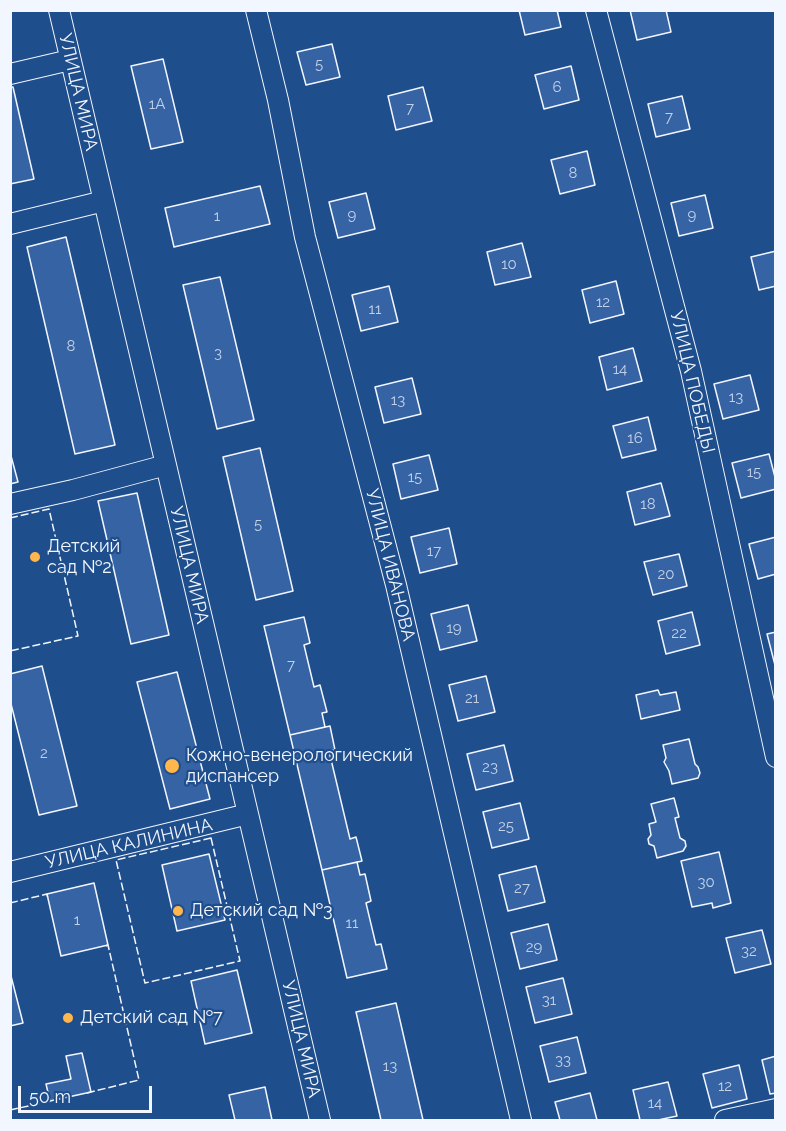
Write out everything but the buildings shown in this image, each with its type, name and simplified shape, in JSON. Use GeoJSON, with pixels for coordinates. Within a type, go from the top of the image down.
{"type":"FeatureCollection","features":[{"type":"Feature","properties":{"kind":"street","name":"УЛИЦА МИРА"},"geometry":{"type":"LineString","coordinates":[[59,10],[320,1120]]}},
{"type":"Feature","properties":{"kind":"street","name":"УЛИЦА ИВАНОВА"},"geometry":{"type":"LineString","coordinates":[[256,10],[278,100],[305,237],[396,585],[521,1120]]}},
{"type":"Feature","properties":{"kind":"street","name":"УЛИЦА ПОБЕДЫ"},"geometry":{"type":"LineString","coordinates":[[596,10],[691,371],[776,757]]}},
{"type":"Feature","properties":{"kind":"street"},"geometry":{"type":"LineString","coordinates":[[10,74],[70,60]]}},
{"type":"Feature","properties":{"kind":"street"},"geometry":{"type":"LineString","coordinates":[[10,224],[104,201]]}},
{"type":"Feature","properties":{"kind":"street"},"geometry":{"type":"LineString","coordinates":[[10,504],[166,465]]}},
{"type":"Feature","properties":{"kind":"street","name":"УЛИЦА КАЛИНИНА"},"geometry":{"type":"LineString","coordinates":[[10,872],[248,814]]}},
{"type":"Feature","properties":{"kind":"street"},"geometry":{"type":"LineString","coordinates":[[725,1120],[776,1109]]}},
{"type":"Feature","properties":{"kind":"fence"},"geometry":{"type":"LineString","coordinates":[[10,518],[49,509],[78,636],[10,651]]}},
{"type":"Feature","properties":{"kind":"fence"},"geometry":{"type":"LineString","coordinates":[[211,838],[240,961],[145,983],[116,860],[211,838]]}},
{"type":"Feature","properties":{"kind":"fence"},"geometry":{"type":"LineString","coordinates":[[10,903],[47,894],[48,899]]}},
{"type":"Feature","properties":{"kind":"fence"},"geometry":{"type":"LineString","coordinates":[[87,1093],[139,1080],[108,945],[106,946]]}},
{"type":"Feature","properties":{"kind":"fence"},"geometry":{"type":"LineString","coordinates":[[10,1110],[51,1101]]}},
{"type":"Feature","properties":{"kind":"place","name":"Детский сад №2"},"geometry":{"type":"Point","coordinates":[35,557]}},
{"type":"Feature","properties":{"kind":"place","name":"Кожно-венерологический диспансер"},"geometry":{"type":"Point","coordinates":[172,766]}},
{"type":"Feature","properties":{"kind":"place","name":"Детский сад №3"},"geometry":{"type":"Point","coordinates":[178,911]}},
{"type":"Feature","properties":{"kind":"place","name":"Детский сад №7"},"geometry":{"type":"Point","coordinates":[68,1018]}}]}
